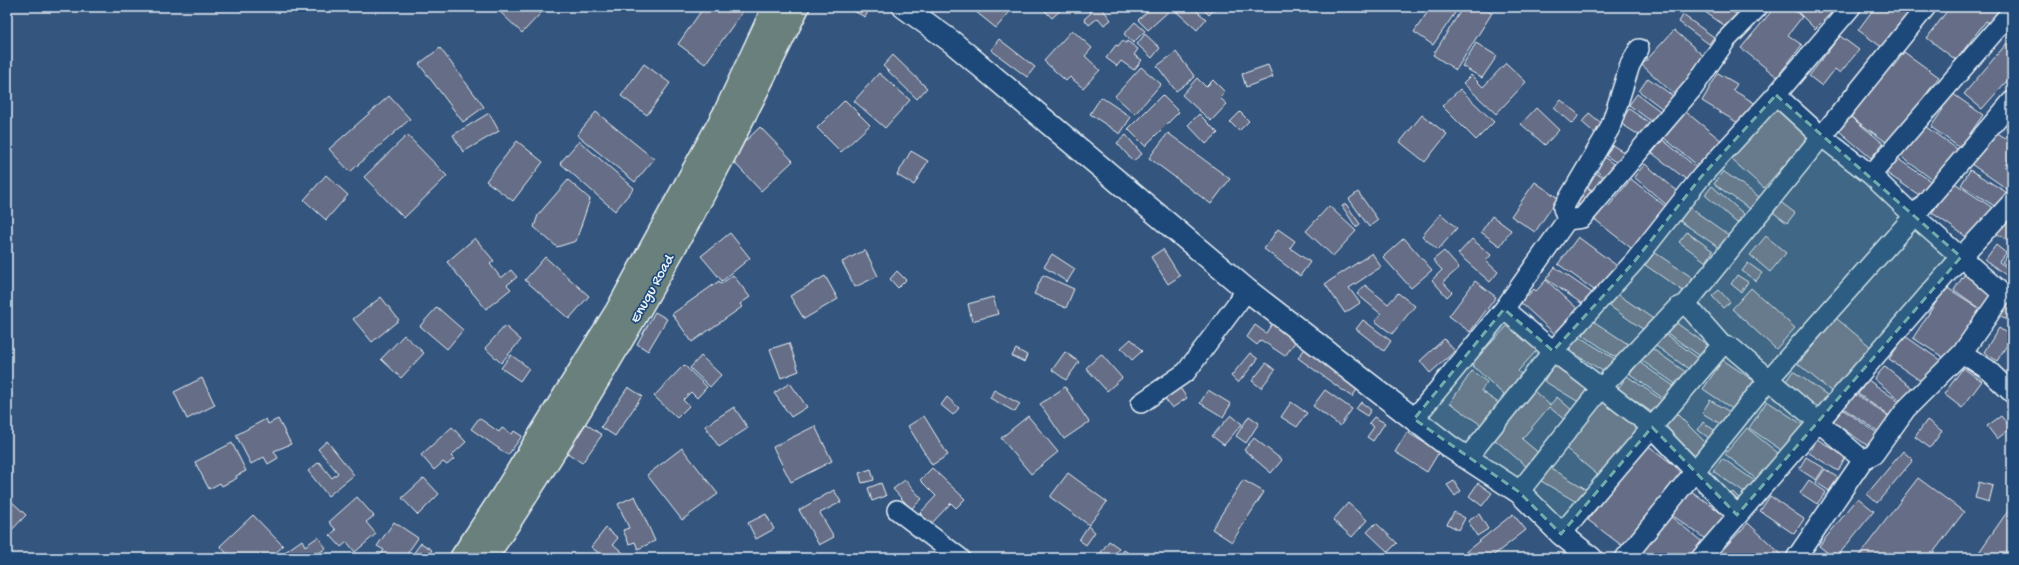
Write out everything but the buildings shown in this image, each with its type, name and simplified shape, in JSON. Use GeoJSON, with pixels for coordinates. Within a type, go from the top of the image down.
{"type":"FeatureCollection","features":[{"type":"Feature","properties":{"kind":"main road"},"geometry":{"type":"LineString","coordinates":[[461,558],[502,496],[617,310],[725,112],[774,7]]}},
{"type":"Feature","properties":{"kind":"main road","name":"Enugu Road"},"geometry":{"type":"LineString","coordinates":[[486,558],[521,506],[635,319],[713,177],[798,7]]}},
{"type":"Feature","properties":{"kind":"street"},"geometry":{"type":"LineString","coordinates":[[904,7],[952,42],[1247,290],[1450,446],[1519,492],[1561,534],[1590,558]]}},
{"type":"Feature","properties":{"kind":"street"},"geometry":{"type":"LineString","coordinates":[[1414,419],[1504,309],[1567,220],[1582,218],[1693,88],[1726,40],[1758,7]]}},
{"type":"Feature","properties":{"kind":"street"},"geometry":{"type":"LineString","coordinates":[[1468,457],[1553,351],[1634,262],[1701,177],[1776,95],[1851,7]]}},
{"type":"Feature","properties":{"kind":"street"},"geometry":{"type":"LineString","coordinates":[[1519,492],[1602,387],[1677,308],[1686,304],[1926,7]]}},
{"type":"Feature","properties":{"kind":"street"},"geometry":{"type":"LineString","coordinates":[[1871,175],[2012,11]]}},
{"type":"Feature","properties":{"kind":"street"},"geometry":{"type":"LineString","coordinates":[[1567,220],[1563,208],[1610,128],[1630,65],[1639,49]]}},
{"type":"Feature","properties":{"kind":"street"},"geometry":{"type":"LineString","coordinates":[[1776,95],[1821,136],[1871,175],[1914,216],[2003,294],[1962,353],[1906,409],[1874,454],[1863,460],[1796,558]]}},
{"type":"Feature","properties":{"kind":"street"},"geometry":{"type":"LineString","coordinates":[[1625,558],[1769,379],[1914,216],[2012,101]]}},
{"type":"Feature","properties":{"kind":"street"},"geometry":{"type":"LineString","coordinates":[[1701,558],[1962,257],[2012,202]]}},
{"type":"Feature","properties":{"kind":"street"},"geometry":{"type":"LineString","coordinates":[[1141,403],[1186,372],[1247,290]]}},
{"type":"Feature","properties":{"kind":"street"},"geometry":{"type":"LineString","coordinates":[[1686,304],[1722,345],[1732,348],[1863,460]]}},
{"type":"Feature","properties":{"kind":"street"},"geometry":{"type":"LineString","coordinates":[[1504,309],[1553,351],[1602,387],[1652,427],[1737,515]]}},
{"type":"Feature","properties":{"kind":"street"},"geometry":{"type":"LineString","coordinates":[[1561,534],[1722,345]]}},
{"type":"Feature","properties":{"kind":"street"},"geometry":{"type":"LineString","coordinates":[[1962,353],[1987,369],[2012,393]]}},
{"type":"Feature","properties":{"kind":"street"},"geometry":{"type":"LineString","coordinates":[[897,510],[960,558]]}},
{"type":"Feature","properties":{"kind":"highlighted area"},"geometry":{"type":"Polygon","coordinates":[[[1776,95],[1961,257],[1737,515],[1652,427],[1561,534],[1519,492],[1414,419],[1504,309],[1553,351],[1634,262],[1701,177],[1776,95]]]}}]}
